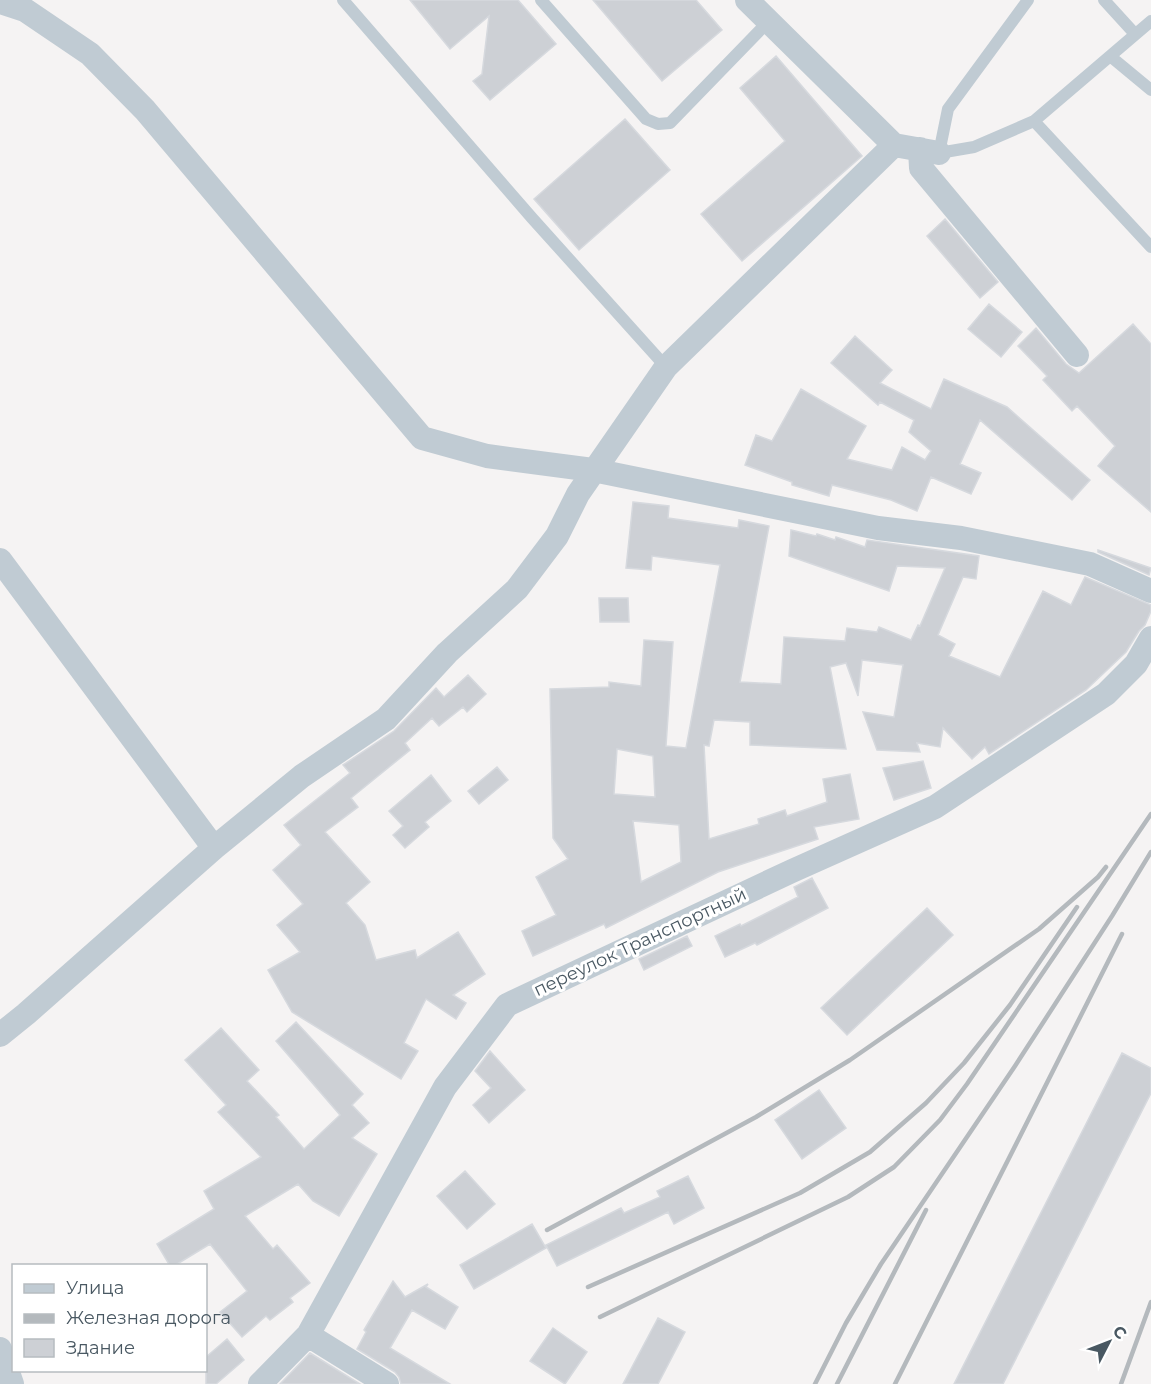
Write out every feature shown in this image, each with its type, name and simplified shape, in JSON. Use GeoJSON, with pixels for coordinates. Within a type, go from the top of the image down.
{"type":"FeatureCollection","features":[{"type":"Feature","properties":{"kind":"street"},"geometry":{"type":"LineString","coordinates":[[0,2],[25,10],[90,54],[145,110],[422,438],[487,456],[593,470],[878,528],[961,538],[1090,564],[1151,591]]}},
{"type":"Feature","properties":{"kind":"street"},"geometry":{"type":"LineString","coordinates":[[758,8],[894,145],[929,151],[921,168],[1077,355]]}},
{"type":"Feature","properties":{"kind":"street"},"geometry":{"type":"LineString","coordinates":[[0,1035],[213,848],[302,776],[386,719],[447,653],[517,589],[557,536],[593,470],[666,367],[894,145]]}},
{"type":"Feature","properties":{"kind":"street"},"geometry":{"type":"LineString","coordinates":[[0,560],[213,848]]}},
{"type":"Feature","properties":{"kind":"street","name":"переулок Транспортный"},"geometry":{"type":"LineString","coordinates":[[260,1384],[308,1335],[445,1087],[507,1005],[792,871],[936,807],[1106,694],[1136,664],[1151,638]]}},
{"type":"Feature","properties":{"kind":"street"},"geometry":{"type":"LineString","coordinates":[[308,1335],[387,1384]]}},
{"type":"Feature","properties":{"kind":"street"},"geometry":{"type":"LineString","coordinates":[[0,1349],[12,1384]]}},
{"type":"Feature","properties":{"kind":"lane"},"geometry":{"type":"LineString","coordinates":[[343,0],[532,218],[666,367]]}},
{"type":"Feature","properties":{"kind":"lane"},"geometry":{"type":"LineString","coordinates":[[541,0],[646,119],[658,124],[670,123],[758,8]]}},
{"type":"Feature","properties":{"kind":"lane"},"geometry":{"type":"LineString","coordinates":[[1028,0],[948,109],[929,151],[974,147],[1034,122],[1151,21]]}},
{"type":"Feature","properties":{"kind":"lane"},"geometry":{"type":"LineString","coordinates":[[1104,0],[1135,34]]}},
{"type":"Feature","properties":{"kind":"lane"},"geometry":{"type":"LineString","coordinates":[[1110,56],[1151,90]]}},
{"type":"Feature","properties":{"kind":"lane"},"geometry":{"type":"LineString","coordinates":[[1034,122],[1151,246]]}},
{"type":"Feature","properties":{"kind":"building"},"geometry":{"type":"Polygon","coordinates":[[[410,0],[518,0],[556,44],[490,100],[473,81],[482,74],[489,16],[450,49],[410,0]]]}},
{"type":"Feature","properties":{"kind":"building"},"geometry":{"type":"Polygon","coordinates":[[[593,0],[696,0],[722,30],[662,81],[593,0]]]}},
{"type":"Feature","properties":{"kind":"building"},"geometry":{"type":"Polygon","coordinates":[[[776,56],[862,156],[742,261],[701,214],[785,141],[740,88],[776,56]]]}},
{"type":"Feature","properties":{"kind":"building"},"geometry":{"type":"Polygon","coordinates":[[[625,119],[670,170],[579,250],[534,199],[625,119]]]}},
{"type":"Feature","properties":{"kind":"building"},"geometry":{"type":"Polygon","coordinates":[[[945,219],[998,282],[980,298],[927,236],[945,219]]]}},
{"type":"Feature","properties":{"kind":"building"},"geometry":{"type":"Polygon","coordinates":[[[989,304],[1022,332],[1001,357],[968,329],[989,304]]]}},
{"type":"Feature","properties":{"kind":"building"},"geometry":{"type":"Polygon","coordinates":[[[1133,324],[1151,344],[1151,512],[1098,466],[1115,446],[1077,406],[1072,411],[1043,380],[1047,376],[1018,346],[1036,328],[1066,364],[1079,373],[1133,324]]]}},
{"type":"Feature","properties":{"kind":"building"},"geometry":{"type":"Polygon","coordinates":[[[855,336],[892,370],[880,383],[931,409],[944,379],[1007,407],[1090,480],[1072,500],[980,420],[960,464],[981,473],[971,494],[931,477],[917,511],[891,500],[832,485],[829,496],[792,485],[792,482],[745,465],[756,435],[772,441],[801,389],[866,426],[847,459],[892,470],[902,447],[925,460],[931,451],[909,432],[914,420],[880,402],[878,405],[831,363],[855,336]]]}},
{"type":"Feature","properties":{"kind":"building"},"geometry":{"type":"Polygon","coordinates":[[[633,502],[669,506],[668,518],[738,528],[739,520],[769,526],[740,682],[781,684],[784,637],[845,641],[847,628],[877,632],[879,627],[911,640],[918,625],[920,626],[945,568],[897,566],[889,591],[789,556],[791,530],[816,536],[817,534],[835,540],[836,537],[865,547],[867,540],[979,556],[976,579],[963,577],[938,635],[955,644],[949,656],[1000,677],[1043,591],[1071,605],[1085,577],[1151,605],[1151,611],[1145,625],[1126,652],[1086,690],[989,754],[985,747],[972,759],[943,728],[940,747],[917,743],[920,752],[877,750],[863,712],[894,717],[903,665],[862,660],[858,696],[846,663],[830,667],[846,749],[750,745],[750,722],[714,720],[709,746],[704,745],[709,839],[759,824],[758,819],[785,810],[787,816],[827,802],[823,779],[850,774],[859,819],[814,827],[818,839],[718,872],[606,928],[604,924],[533,956],[522,931],[556,915],[536,877],[568,859],[553,838],[550,689],[609,687],[609,682],[641,686],[644,640],[673,642],[666,746],[686,748],[720,565],[652,556],[651,570],[626,568],[633,502]],[[617,749],[614,794],[655,797],[653,756],[617,749]],[[633,821],[641,882],[681,862],[679,825],[633,821]]]}},
{"type":"Feature","properties":{"kind":"building"},"geometry":{"type":"Polygon","coordinates":[[[1098,550],[1151,568],[1149,575],[1098,552],[1098,550]]]}},
{"type":"Feature","properties":{"kind":"building"},"geometry":{"type":"Polygon","coordinates":[[[599,598],[628,598],[629,622],[600,622],[599,598]]]}},
{"type":"Feature","properties":{"kind":"building"},"geometry":{"type":"Polygon","coordinates":[[[468,675],[486,694],[467,712],[463,707],[439,726],[432,718],[405,743],[410,750],[351,798],[358,807],[325,832],[370,882],[346,903],[365,925],[376,960],[415,950],[417,958],[458,932],[485,974],[453,995],[466,1003],[456,1019],[426,999],[404,1043],[418,1051],[401,1079],[292,1012],[268,970],[300,952],[277,925],[303,904],[273,870],[301,845],[284,825],[350,773],[343,765],[394,731],[436,688],[444,697],[468,675]]]}},
{"type":"Feature","properties":{"kind":"building"},"geometry":{"type":"Polygon","coordinates":[[[923,761],[931,788],[894,800],[883,768],[923,761]]]}},
{"type":"Feature","properties":{"kind":"building"},"geometry":{"type":"Polygon","coordinates":[[[497,767],[508,780],[479,804],[468,791],[497,767]]]}},
{"type":"Feature","properties":{"kind":"building"},"geometry":{"type":"Polygon","coordinates":[[[431,775],[451,801],[425,822],[429,827],[405,848],[393,835],[403,826],[389,811],[431,775]]]}},
{"type":"Feature","properties":{"kind":"building"},"geometry":{"type":"Polygon","coordinates":[[[812,878],[828,908],[757,945],[755,943],[725,957],[715,936],[740,924],[741,926],[798,897],[794,887],[812,878]]]}},
{"type":"Feature","properties":{"kind":"building"},"geometry":{"type":"Polygon","coordinates":[[[927,908],[953,935],[847,1035],[821,1008],[927,908]]]}},
{"type":"Feature","properties":{"kind":"building"},"geometry":{"type":"Polygon","coordinates":[[[687,936],[692,946],[644,970],[639,959],[687,936]]]}},
{"type":"Feature","properties":{"kind":"building"},"geometry":{"type":"Polygon","coordinates":[[[296,1022],[363,1094],[352,1105],[369,1123],[352,1138],[377,1154],[339,1216],[313,1201],[298,1184],[245,1216],[273,1249],[277,1245],[310,1283],[290,1298],[293,1302],[270,1320],[266,1316],[242,1337],[220,1312],[247,1291],[210,1244],[177,1264],[169,1264],[157,1244],[214,1209],[204,1191],[261,1157],[218,1112],[226,1105],[185,1060],[221,1028],[259,1070],[247,1081],[279,1115],[276,1117],[304,1149],[340,1115],[276,1041],[296,1022]]]}},
{"type":"Feature","properties":{"kind":"building"},"geometry":{"type":"Polygon","coordinates":[[[490,1051],[525,1090],[489,1123],[473,1105],[491,1088],[475,1071],[490,1051]]]}},
{"type":"Feature","properties":{"kind":"building"},"geometry":{"type":"Polygon","coordinates":[[[1122,1053],[1151,1068],[1151,1093],[1003,1384],[954,1384],[1122,1053]]]}},
{"type":"Feature","properties":{"kind":"building"},"geometry":{"type":"Polygon","coordinates":[[[819,1090],[846,1128],[802,1159],[775,1120],[819,1090]]]}},
{"type":"Feature","properties":{"kind":"building"},"geometry":{"type":"Polygon","coordinates":[[[465,1171],[495,1204],[467,1229],[437,1196],[465,1171]]]}},
{"type":"Feature","properties":{"kind":"building"},"geometry":{"type":"Polygon","coordinates":[[[688,1176],[704,1208],[674,1224],[668,1212],[557,1266],[546,1245],[621,1208],[624,1213],[660,1197],[657,1191],[688,1176]]]}},
{"type":"Feature","properties":{"kind":"building"},"geometry":{"type":"Polygon","coordinates":[[[532,1224],[546,1248],[474,1289],[460,1265],[532,1224]]]}},
{"type":"Feature","properties":{"kind":"building"},"geometry":{"type":"Polygon","coordinates":[[[393,1281],[405,1297],[428,1284],[426,1287],[458,1307],[445,1329],[412,1310],[390,1348],[450,1384],[401,1384],[395,1372],[357,1349],[366,1332],[364,1330],[393,1281]]]}},
{"type":"Feature","properties":{"kind":"building"},"geometry":{"type":"Polygon","coordinates":[[[658,1318],[685,1332],[658,1384],[623,1384],[658,1318]]]}},
{"type":"Feature","properties":{"kind":"building"},"geometry":{"type":"Polygon","coordinates":[[[553,1328],[587,1352],[565,1384],[530,1361],[553,1328]]]}},
{"type":"Feature","properties":{"kind":"building"},"geometry":{"type":"Polygon","coordinates":[[[227,1339],[244,1360],[216,1384],[206,1384],[207,1356],[227,1339]]]}},
{"type":"Feature","properties":{"kind":"building"},"geometry":{"type":"Polygon","coordinates":[[[310,1353],[360,1384],[280,1384],[310,1353]]]}},
{"type":"Feature","properties":{"kind":"railway"},"geometry":{"type":"LineString","coordinates":[[600,1317],[848,1197],[894,1167],[940,1120],[967,1084],[1151,814]]}},
{"type":"Feature","properties":{"kind":"railway"},"geometry":{"type":"LineString","coordinates":[[815,1384],[846,1323],[881,1264],[1015,1066],[1151,852]]}},
{"type":"Feature","properties":{"kind":"railway"},"geometry":{"type":"LineString","coordinates":[[547,1230],[756,1117],[850,1060],[1039,929],[1098,877],[1106,867]]}},
{"type":"Feature","properties":{"kind":"railway"},"geometry":{"type":"LineString","coordinates":[[588,1287],[800,1193],[870,1152],[926,1103],[964,1063],[1010,1005],[1077,907]]}},
{"type":"Feature","properties":{"kind":"railway"},"geometry":{"type":"LineString","coordinates":[[895,1384],[1122,934]]}},
{"type":"Feature","properties":{"kind":"railway"},"geometry":{"type":"LineString","coordinates":[[837,1384],[926,1210]]}},
{"type":"Feature","properties":{"kind":"railway"},"geometry":{"type":"LineString","coordinates":[[1121,1384],[1151,1302]]}}]}
